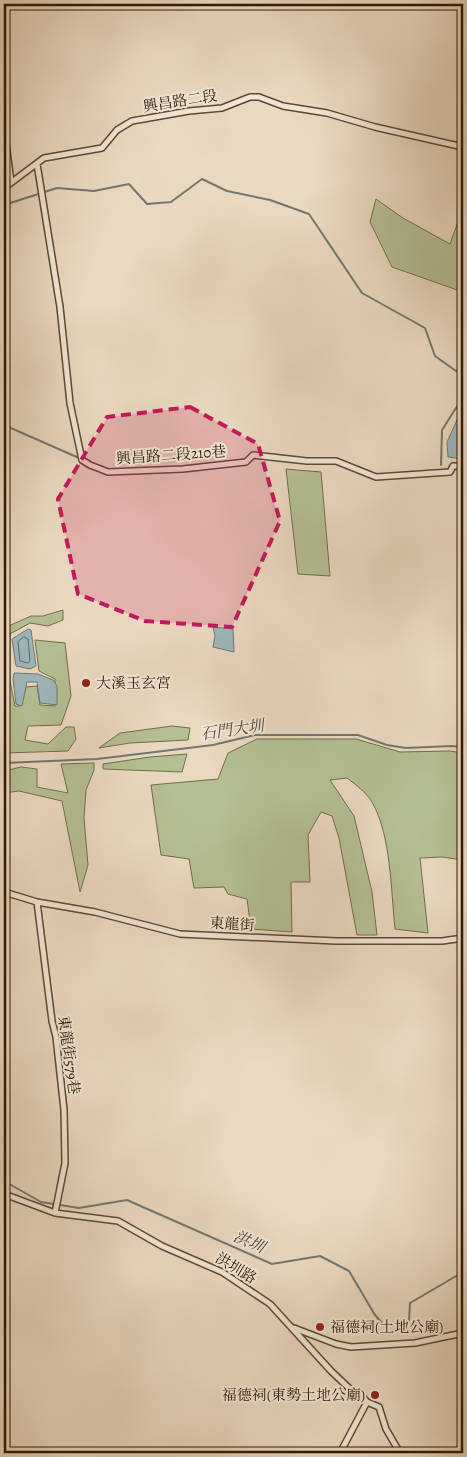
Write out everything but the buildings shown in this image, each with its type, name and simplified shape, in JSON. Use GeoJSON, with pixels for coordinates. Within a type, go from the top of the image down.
{"type":"FeatureCollection","features":[{"type":"Feature","properties":{"kind":"street","name":"興昌路二段"},"geometry":{"type":"LineString","coordinates":[[4,188],[44,158],[102,148],[117,130],[132,121],[189,111],[222,108],[250,97],[259,97],[283,106],[327,113],[375,127],[463,147]]}},
{"type":"Feature","properties":{"kind":"street"},"geometry":{"type":"LineString","coordinates":[[4,128],[11,182]]}},
{"type":"Feature","properties":{"kind":"street","name":"興昌路二段210巷"},"geometry":{"type":"LineString","coordinates":[[37,164],[60,307],[70,403],[81,458],[90,465],[108,472],[183,469],[246,462],[253,455],[307,461],[336,461],[376,477],[450,472],[453,466],[463,466]]}},
{"type":"Feature","properties":{"kind":"street","name":"東龍街"},"geometry":{"type":"LineString","coordinates":[[4,892],[36,902],[95,912],[180,934],[336,941],[442,941],[463,938]]}},
{"type":"Feature","properties":{"kind":"street","name":"東龍街579巷"},"geometry":{"type":"LineString","coordinates":[[36,902],[52,1021],[56,1037],[64,1110],[65,1163],[56,1213]]}},
{"type":"Feature","properties":{"kind":"street","name":"洪圳路"},"geometry":{"type":"LineString","coordinates":[[4,1194],[56,1213],[118,1221],[162,1246],[222,1272],[270,1304],[350,1389],[360,1394],[367,1402],[379,1407],[386,1429],[400,1453]]}},
{"type":"Feature","properties":{"kind":"street"},"geometry":{"type":"LineString","coordinates":[[294,1328],[336,1344],[351,1347],[416,1343],[463,1333]]}},
{"type":"Feature","properties":{"kind":"street"},"geometry":{"type":"LineString","coordinates":[[340,1453],[367,1402]]}},
{"type":"Feature","properties":{"kind":"highlighted area"},"geometry":{"type":"Polygon","coordinates":[[[190,407],[258,444],[280,521],[232,627],[145,621],[78,594],[58,499],[107,417],[190,407]]]}},
{"type":"Feature","properties":{"kind":"green space"},"geometry":{"type":"Polygon","coordinates":[[[376,199],[403,218],[450,244],[463,208],[463,292],[392,267],[370,222],[376,199]]]}},
{"type":"Feature","properties":{"kind":"green space"},"geometry":{"type":"Polygon","coordinates":[[[286,469],[321,472],[330,576],[298,574],[286,469]]]}},
{"type":"Feature","properties":{"kind":"green space"},"geometry":{"type":"Polygon","coordinates":[[[63,610],[63,620],[48,626],[30,623],[10,634],[10,681],[15,706],[20,706],[26,687],[37,686],[40,705],[55,706],[55,679],[39,671],[35,640],[65,643],[71,696],[61,725],[28,726],[25,740],[48,744],[66,727],[74,727],[76,739],[68,751],[4,753],[4,628],[31,616],[43,616],[63,610]]]}},
{"type":"Feature","properties":{"kind":"green space"},"geometry":{"type":"Polygon","coordinates":[[[172,726],[190,728],[188,740],[130,743],[99,748],[120,733],[172,726]]]}},
{"type":"Feature","properties":{"kind":"green space"},"geometry":{"type":"Polygon","coordinates":[[[257,739],[356,739],[400,752],[450,751],[463,753],[463,860],[442,857],[420,858],[428,933],[395,929],[387,847],[383,830],[372,802],[361,789],[347,778],[330,780],[354,816],[372,892],[377,935],[357,935],[339,838],[332,816],[321,812],[308,835],[310,882],[291,882],[292,932],[251,929],[247,899],[228,894],[224,887],[194,888],[189,859],[161,855],[151,785],[218,779],[228,753],[257,739]]]}},
{"type":"Feature","properties":{"kind":"green space"},"geometry":{"type":"Polygon","coordinates":[[[187,754],[182,772],[103,769],[103,764],[187,754]]]}},
{"type":"Feature","properties":{"kind":"green space"},"geometry":{"type":"Polygon","coordinates":[[[94,763],[94,770],[86,790],[84,818],[88,865],[80,892],[62,801],[19,791],[4,793],[4,771],[21,767],[37,769],[37,787],[68,793],[61,764],[94,763]]]}},
{"type":"Feature","properties":{"kind":"water"},"geometry":{"type":"Polygon","coordinates":[[[463,407],[463,459],[448,457],[447,442],[463,407]]]}},
{"type":"Feature","properties":{"kind":"water"},"geometry":{"type":"Polygon","coordinates":[[[213,627],[233,629],[234,652],[213,647],[215,636],[213,627]]]}},
{"type":"Feature","properties":{"kind":"water"},"geometry":{"type":"Polygon","coordinates":[[[28,629],[31,630],[36,666],[30,669],[16,666],[12,639],[28,629]]]}},
{"type":"Feature","properties":{"kind":"water"},"geometry":{"type":"Polygon","coordinates":[[[14,673],[38,674],[53,680],[57,686],[57,705],[40,703],[37,682],[27,682],[22,706],[16,704],[14,673]]]}},
{"type":"Feature","properties":{"kind":"waterway"},"geometry":{"type":"LineString","coordinates":[[4,205],[57,188],[94,191],[129,184],[147,204],[171,202],[202,179],[227,191],[270,200],[309,214],[362,293],[425,328],[435,356],[463,376]]}},
{"type":"Feature","properties":{"kind":"waterway"},"geometry":{"type":"LineString","coordinates":[[441,465],[442,430],[463,397]]}},
{"type":"Feature","properties":{"kind":"waterway"},"geometry":{"type":"LineString","coordinates":[[4,425],[79,458]]}},
{"type":"Feature","properties":{"kind":"waterway","name":"石門大圳"},"geometry":{"type":"LineString","coordinates":[[4,763],[97,759],[213,745],[255,735],[358,735],[387,745],[406,748],[463,747]]}},
{"type":"Feature","properties":{"kind":"waterway","name":"洪圳"},"geometry":{"type":"LineString","coordinates":[[4,1181],[41,1202],[79,1208],[127,1200],[272,1264],[320,1256],[349,1271],[375,1315],[390,1332],[405,1330],[409,1321],[410,1303],[463,1272]]}},
{"type":"Feature","properties":{"kind":"place","name":"大溪玉玄宮"},"geometry":{"type":"Point","coordinates":[86,683]}},
{"type":"Feature","properties":{"kind":"place","name":"福德祠(土地公廟)"},"geometry":{"type":"Point","coordinates":[320,1327]}},
{"type":"Feature","properties":{"kind":"place","name":"福德祠(東勢土地公廟)"},"geometry":{"type":"Point","coordinates":[375,1395]}}]}
